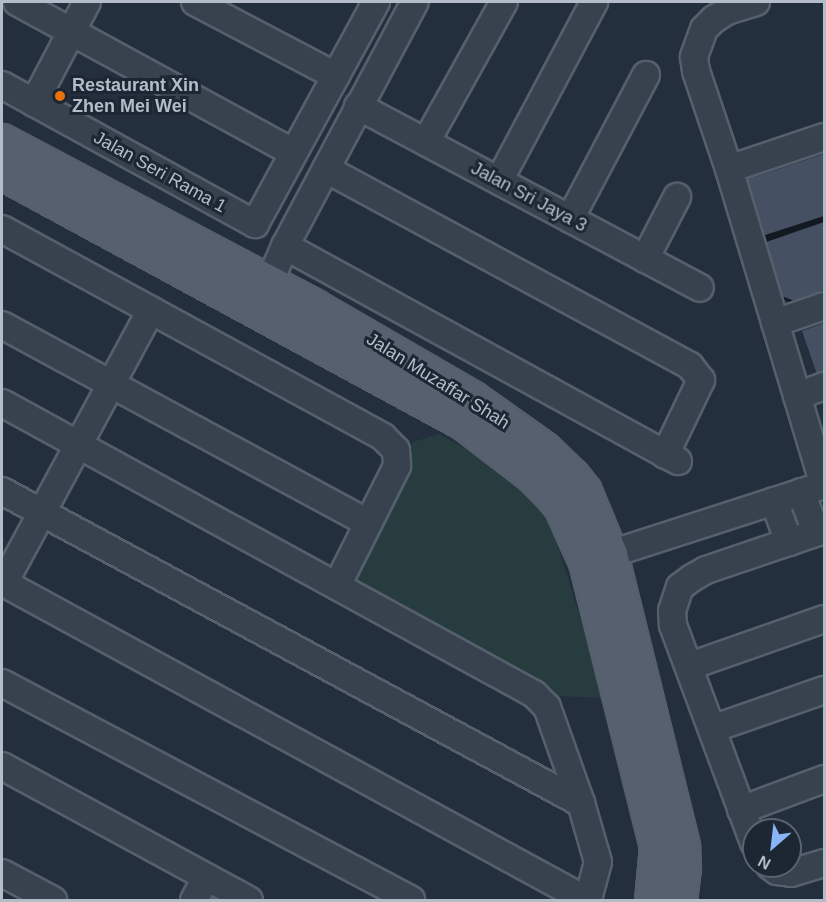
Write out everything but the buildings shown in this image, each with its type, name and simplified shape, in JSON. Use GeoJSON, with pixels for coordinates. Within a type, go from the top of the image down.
{"type":"FeatureCollection","features":[{"type":"Feature","properties":{"kind":"main road","name":"Jalan Muzaffar Shah"},"geometry":{"type":"LineString","coordinates":[[2,141],[263,297],[463,423],[532,476],[561,506],[598,558],[682,846],[683,868],[679,900]]}},
{"type":"Feature","properties":{"kind":"main road","name":"Jalan Muzaffar Shah"},"geometry":{"type":"LineString","coordinates":[[2,172],[263,297]]}},
{"type":"Feature","properties":{"kind":"main road","name":"Jalan Muzaffar Shah"},"geometry":{"type":"LineString","coordinates":[[598,558],[657,846],[652,900]]}},
{"type":"Feature","properties":{"kind":"street"},"geometry":{"type":"LineString","coordinates":[[17,2],[294,153],[376,2]]}},
{"type":"Feature","properties":{"kind":"street"},"geometry":{"type":"LineString","coordinates":[[34,103],[87,2]]}},
{"type":"Feature","properties":{"kind":"street"},"geometry":{"type":"LineString","coordinates":[[195,2],[336,76]]}},
{"type":"Feature","properties":{"kind":"street"},"geometry":{"type":"LineString","coordinates":[[263,297],[285,246],[414,2]]}},
{"type":"Feature","properties":{"kind":"street"},"geometry":{"type":"LineString","coordinates":[[426,142],[504,2]]}},
{"type":"Feature","properties":{"kind":"street"},"geometry":{"type":"LineString","coordinates":[[499,181],[594,2]]}},
{"type":"Feature","properties":{"kind":"street"},"geometry":{"type":"LineString","coordinates":[[744,818],[673,625],[672,611],[680,587],[706,570],[820,531],[817,487],[797,396],[729,170],[696,71],[694,57],[704,29],[714,19],[756,2]]}},
{"type":"Feature","properties":{"kind":"street"},"geometry":{"type":"LineString","coordinates":[[570,219],[646,75]]}},
{"type":"Feature","properties":{"kind":"street","name":"Jalan Seri Rama 1"},"geometry":{"type":"LineString","coordinates":[[2,85],[255,224],[294,153]]}},
{"type":"Feature","properties":{"kind":"street","name":"Jalan Sri Jaya 3"},"geometry":{"type":"LineString","coordinates":[[358,106],[700,288]]}},
{"type":"Feature","properties":{"kind":"street"},"geometry":{"type":"LineString","coordinates":[[729,170],[825,137]]}},
{"type":"Feature","properties":{"kind":"street"},"geometry":{"type":"LineString","coordinates":[[285,246],[671,458],[700,380],[690,366],[326,170]]}},
{"type":"Feature","properties":{"kind":"street"},"geometry":{"type":"LineString","coordinates":[[645,259],[677,197]]}},
{"type":"Feature","properties":{"kind":"street"},"geometry":{"type":"LineString","coordinates":[[2,229],[383,437],[396,450],[397,466],[337,586]]}},
{"type":"Feature","properties":{"kind":"street"},"geometry":{"type":"LineString","coordinates":[[775,323],[825,306]]}},
{"type":"Feature","properties":{"kind":"street"},"geometry":{"type":"LineString","coordinates":[[2,403],[78,445],[534,694],[547,707],[581,802],[597,862],[587,900],[548,892],[3,583],[42,512],[78,445],[151,310]]}},
{"type":"Feature","properties":{"kind":"street"},"geometry":{"type":"LineString","coordinates":[[2,325],[368,523]]}},
{"type":"Feature","properties":{"kind":"street"},"geometry":{"type":"LineString","coordinates":[[797,396],[825,386]]}},
{"type":"Feature","properties":{"kind":"street"},"geometry":{"type":"LineString","coordinates":[[598,558],[817,487]]}},
{"type":"Feature","properties":{"kind":"street"},"geometry":{"type":"LineString","coordinates":[[2,490],[581,802]]}},
{"type":"Feature","properties":{"kind":"street"},"geometry":{"type":"LineString","coordinates":[[774,501],[789,542]]}},
{"type":"Feature","properties":{"kind":"street"},"geometry":{"type":"LineString","coordinates":[[690,666],[825,619]]}},
{"type":"Feature","properties":{"kind":"street"},"geometry":{"type":"LineString","coordinates":[[2,683],[411,900]]}},
{"type":"Feature","properties":{"kind":"street"},"geometry":{"type":"LineString","coordinates":[[712,729],[825,690]]}},
{"type":"Feature","properties":{"kind":"street"},"geometry":{"type":"LineString","coordinates":[[2,766],[249,900]]}},
{"type":"Feature","properties":{"kind":"street"},"geometry":{"type":"LineString","coordinates":[[741,810],[825,779]]}},
{"type":"Feature","properties":{"kind":"street"},"geometry":{"type":"LineString","coordinates":[[802,870],[825,863]]}},
{"type":"Feature","properties":{"kind":"street"},"geometry":{"type":"LineString","coordinates":[[2,873],[52,900]]}},
{"type":"Feature","properties":{"kind":"street"},"geometry":{"type":"LineString","coordinates":[[195,900],[206,878]]}},
{"type":"Feature","properties":{"kind":"green space"},"geometry":{"type":"Polygon","coordinates":[[[439,434],[504,469],[551,524],[605,698],[558,696],[344,579],[413,442],[439,434]]]}},
{"type":"Feature","properties":{"kind":"place","name":"Restaurant Xin Zhen Mei Wei"},"geometry":{"type":"Point","coordinates":[60,96]}}]}
